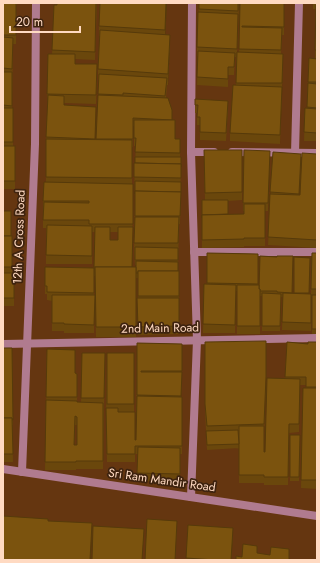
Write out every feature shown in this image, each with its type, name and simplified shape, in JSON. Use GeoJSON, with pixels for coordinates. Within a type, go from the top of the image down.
{"type":"FeatureCollection","features":[{"type":"Feature","properties":{"kind":"street","name":"12th A Cross Road"},"geometry":{"type":"LineString","coordinates":[[22,472],[35,144],[36,3]]}},
{"type":"Feature","properties":{"kind":"street"},"geometry":{"type":"LineString","coordinates":[[191,497],[197,340],[191,152],[192,3]]}},
{"type":"Feature","properties":{"kind":"street"},"geometry":{"type":"LineString","coordinates":[[295,153],[300,3]]}},
{"type":"Feature","properties":{"kind":"street"},"geometry":{"type":"LineString","coordinates":[[191,152],[317,153]]}},
{"type":"Feature","properties":{"kind":"street"},"geometry":{"type":"LineString","coordinates":[[194,252],[317,252]]}},
{"type":"Feature","properties":{"kind":"street","name":"2nd Main Road"},"geometry":{"type":"LineString","coordinates":[[3,344],[317,338]]}},
{"type":"Feature","properties":{"kind":"street","name":"Sri Ram Mandir Road"},"geometry":{"type":"LineString","coordinates":[[3,469],[317,516]]}},
{"type":"Feature","properties":{"kind":"building"},"geometry":{"type":"Polygon","coordinates":[[[3,3],[16,3],[16,35],[3,35],[3,3]]]}},
{"type":"Feature","properties":{"kind":"building"},"geometry":{"type":"Polygon","coordinates":[[[57,3],[96,3],[95,52],[52,50],[54,5],[57,5],[57,3]]]}},
{"type":"Feature","properties":{"kind":"building"},"geometry":{"type":"Polygon","coordinates":[[[100,3],[166,3],[165,30],[99,26],[100,3]]]}},
{"type":"Feature","properties":{"kind":"building"},"geometry":{"type":"Polygon","coordinates":[[[199,3],[238,3],[238,11],[199,9],[199,3]]]}},
{"type":"Feature","properties":{"kind":"building"},"geometry":{"type":"Polygon","coordinates":[[[240,3],[284,3],[284,27],[242,26],[282,28],[281,50],[239,49],[240,3]]]}},
{"type":"Feature","properties":{"kind":"building"},"geometry":{"type":"Polygon","coordinates":[[[316,5],[317,50],[315,50],[316,5]]]}},
{"type":"Feature","properties":{"kind":"building"},"geometry":{"type":"Polygon","coordinates":[[[198,12],[238,14],[237,49],[197,47],[198,12]]]}},
{"type":"Feature","properties":{"kind":"building"},"geometry":{"type":"Polygon","coordinates":[[[100,30],[170,35],[168,74],[98,69],[100,30]]]}},
{"type":"Feature","properties":{"kind":"building"},"geometry":{"type":"Polygon","coordinates":[[[3,37],[13,38],[12,69],[3,68],[3,37]]]}},
{"type":"Feature","properties":{"kind":"building"},"geometry":{"type":"Polygon","coordinates":[[[198,51],[235,53],[234,67],[228,67],[228,79],[197,77],[198,51]]]}},
{"type":"Feature","properties":{"kind":"building"},"geometry":{"type":"Polygon","coordinates":[[[237,52],[283,54],[282,83],[236,83],[237,52]]]}},
{"type":"Feature","properties":{"kind":"building"},"geometry":{"type":"Polygon","coordinates":[[[48,54],[75,54],[75,64],[97,64],[96,95],[47,94],[48,54]]]}},
{"type":"Feature","properties":{"kind":"building"},"geometry":{"type":"Polygon","coordinates":[[[309,58],[317,59],[317,82],[308,82],[309,58]]]}},
{"type":"Feature","properties":{"kind":"building"},"geometry":{"type":"Polygon","coordinates":[[[3,72],[12,72],[12,106],[3,105],[3,72]]]}},
{"type":"Feature","properties":{"kind":"building"},"geometry":{"type":"Polygon","coordinates":[[[99,74],[167,78],[165,96],[123,93],[123,95],[98,94],[99,74]]]}},
{"type":"Feature","properties":{"kind":"building"},"geometry":{"type":"Polygon","coordinates":[[[308,83],[317,84],[317,108],[307,107],[308,83]]]}},
{"type":"Feature","properties":{"kind":"building"},"geometry":{"type":"Polygon","coordinates":[[[233,85],[282,87],[280,135],[230,133],[233,85]]]}},
{"type":"Feature","properties":{"kind":"building"},"geometry":{"type":"Polygon","coordinates":[[[48,95],[64,96],[64,105],[96,107],[95,139],[46,137],[48,95]]]}},
{"type":"Feature","properties":{"kind":"building"},"geometry":{"type":"Polygon","coordinates":[[[98,95],[168,98],[172,110],[172,120],[133,118],[133,139],[96,139],[98,95]]]}},
{"type":"Feature","properties":{"kind":"building"},"geometry":{"type":"Polygon","coordinates":[[[195,99],[228,101],[226,133],[200,132],[200,117],[197,117],[198,105],[195,105],[195,99]]]}},
{"type":"Feature","properties":{"kind":"building"},"geometry":{"type":"Polygon","coordinates":[[[3,108],[13,108],[13,142],[3,142],[3,108]]]}},
{"type":"Feature","properties":{"kind":"building"},"geometry":{"type":"Polygon","coordinates":[[[305,108],[317,109],[317,133],[304,132],[305,108]]]}},
{"type":"Feature","properties":{"kind":"building"},"geometry":{"type":"Polygon","coordinates":[[[134,120],[175,120],[175,139],[180,139],[180,153],[135,152],[136,138],[134,138],[134,120]]]}},
{"type":"Feature","properties":{"kind":"building"},"geometry":{"type":"Polygon","coordinates":[[[46,139],[132,140],[132,178],[46,177],[46,139]]]}},
{"type":"Feature","properties":{"kind":"building"},"geometry":{"type":"Polygon","coordinates":[[[3,146],[15,146],[15,181],[3,181],[3,146]]]}},
{"type":"Feature","properties":{"kind":"building"},"geometry":{"type":"Polygon","coordinates":[[[204,150],[242,150],[242,192],[205,193],[204,150]]]}},
{"type":"Feature","properties":{"kind":"building"},"geometry":{"type":"Polygon","coordinates":[[[244,150],[270,151],[268,203],[243,203],[244,150]]]}},
{"type":"Feature","properties":{"kind":"building"},"geometry":{"type":"Polygon","coordinates":[[[273,152],[301,154],[299,194],[270,192],[273,152]]]}},
{"type":"Feature","properties":{"kind":"building"},"geometry":{"type":"Polygon","coordinates":[[[302,153],[317,154],[317,240],[268,237],[270,194],[300,195],[302,153]]]}},
{"type":"Feature","properties":{"kind":"building"},"geometry":{"type":"Polygon","coordinates":[[[135,157],[181,157],[181,164],[135,163],[135,157]]]}},
{"type":"Feature","properties":{"kind":"building"},"geometry":{"type":"Polygon","coordinates":[[[134,163],[181,164],[181,178],[134,177],[134,163]]]}},
{"type":"Feature","properties":{"kind":"building"},"geometry":{"type":"Polygon","coordinates":[[[135,181],[181,182],[181,192],[135,191],[135,181]]]}},
{"type":"Feature","properties":{"kind":"building"},"geometry":{"type":"Polygon","coordinates":[[[44,182],[133,184],[133,224],[89,224],[89,220],[43,220],[44,202],[89,203],[89,201],[43,201],[44,182]]]}},
{"type":"Feature","properties":{"kind":"building"},"geometry":{"type":"Polygon","coordinates":[[[135,191],[181,192],[180,216],[135,216],[135,191]]]}},
{"type":"Feature","properties":{"kind":"building"},"geometry":{"type":"Polygon","coordinates":[[[202,200],[228,200],[228,214],[202,215],[202,200]]]}},
{"type":"Feature","properties":{"kind":"building"},"geometry":{"type":"Polygon","coordinates":[[[244,204],[265,204],[265,238],[202,240],[202,215],[244,214],[244,204]]]}},
{"type":"Feature","properties":{"kind":"building"},"geometry":{"type":"Polygon","coordinates":[[[3,211],[11,211],[11,236],[3,236],[3,211]]]}},
{"type":"Feature","properties":{"kind":"building"},"geometry":{"type":"Polygon","coordinates":[[[135,217],[179,217],[178,243],[134,243],[135,217]]]}},
{"type":"Feature","properties":{"kind":"building"},"geometry":{"type":"Polygon","coordinates":[[[47,225],[92,226],[92,256],[46,255],[47,225]]]}},
{"type":"Feature","properties":{"kind":"building"},"geometry":{"type":"Polygon","coordinates":[[[95,227],[110,227],[110,240],[118,240],[118,227],[133,227],[132,267],[94,267],[95,227]]]}},
{"type":"Feature","properties":{"kind":"building"},"geometry":{"type":"Polygon","coordinates":[[[3,236],[12,236],[12,267],[3,267],[3,236]]]}},
{"type":"Feature","properties":{"kind":"building"},"geometry":{"type":"Polygon","coordinates":[[[135,247],[178,248],[178,260],[135,260],[135,247]]]}},
{"type":"Feature","properties":{"kind":"building"},"geometry":{"type":"Polygon","coordinates":[[[207,253],[258,254],[258,284],[207,283],[207,253]]]}},
{"type":"Feature","properties":{"kind":"building"},"geometry":{"type":"Polygon","coordinates":[[[312,253],[317,253],[317,289],[311,289],[312,253]]]}},
{"type":"Feature","properties":{"kind":"building"},"geometry":{"type":"Polygon","coordinates":[[[260,256],[293,256],[292,293],[260,291],[260,256]]]}},
{"type":"Feature","properties":{"kind":"building"},"geometry":{"type":"Polygon","coordinates":[[[294,257],[310,258],[309,293],[294,293],[294,257]]]}},
{"type":"Feature","properties":{"kind":"building"},"geometry":{"type":"Polygon","coordinates":[[[136,261],[178,262],[178,271],[138,271],[138,273],[136,273],[136,261]]]}},
{"type":"Feature","properties":{"kind":"building"},"geometry":{"type":"Polygon","coordinates":[[[45,267],[94,268],[94,293],[47,292],[47,286],[45,286],[45,267]]]}},
{"type":"Feature","properties":{"kind":"building"},"geometry":{"type":"Polygon","coordinates":[[[95,267],[136,267],[136,327],[96,327],[95,267]]]}},
{"type":"Feature","properties":{"kind":"building"},"geometry":{"type":"Polygon","coordinates":[[[138,271],[179,271],[179,296],[138,296],[138,271]]]}},
{"type":"Feature","properties":{"kind":"building"},"geometry":{"type":"Polygon","coordinates":[[[3,273],[14,273],[14,298],[3,298],[3,273]]]}},
{"type":"Feature","properties":{"kind":"building"},"geometry":{"type":"Polygon","coordinates":[[[204,284],[236,285],[235,325],[203,324],[204,284]]]}},
{"type":"Feature","properties":{"kind":"building"},"geometry":{"type":"Polygon","coordinates":[[[237,285],[259,285],[260,326],[237,326],[237,285]]]}},
{"type":"Feature","properties":{"kind":"building"},"geometry":{"type":"Polygon","coordinates":[[[262,293],[281,294],[280,326],[262,326],[262,293]]]}},
{"type":"Feature","properties":{"kind":"building"},"geometry":{"type":"Polygon","coordinates":[[[283,293],[311,294],[311,323],[282,322],[283,293]]]}},
{"type":"Feature","properties":{"kind":"building"},"geometry":{"type":"Polygon","coordinates":[[[52,295],[95,295],[94,325],[52,323],[52,295]]]}},
{"type":"Feature","properties":{"kind":"building"},"geometry":{"type":"Polygon","coordinates":[[[312,295],[317,295],[317,329],[312,329],[312,295]]]}},
{"type":"Feature","properties":{"kind":"building"},"geometry":{"type":"Polygon","coordinates":[[[137,298],[179,298],[179,326],[138,327],[137,298]]]}},
{"type":"Feature","properties":{"kind":"building"},"geometry":{"type":"Polygon","coordinates":[[[266,341],[264,424],[207,426],[205,404],[205,342],[266,341]]]}},
{"type":"Feature","properties":{"kind":"building"},"geometry":{"type":"Polygon","coordinates":[[[287,342],[308,344],[308,342],[317,342],[317,387],[306,387],[306,377],[285,377],[287,342]]]}},
{"type":"Feature","properties":{"kind":"building"},"geometry":{"type":"Polygon","coordinates":[[[137,343],[182,344],[182,371],[141,371],[182,372],[181,396],[137,395],[137,343]]]}},
{"type":"Feature","properties":{"kind":"building"},"geometry":{"type":"Polygon","coordinates":[[[3,348],[12,348],[13,420],[12,418],[3,418],[3,348]]]}},
{"type":"Feature","properties":{"kind":"building"},"geometry":{"type":"Polygon","coordinates":[[[47,349],[75,350],[77,397],[46,397],[47,349]]]}},
{"type":"Feature","properties":{"kind":"building"},"geometry":{"type":"Polygon","coordinates":[[[82,353],[105,353],[104,398],[81,398],[82,353]]]}},
{"type":"Feature","properties":{"kind":"building"},"geometry":{"type":"Polygon","coordinates":[[[107,353],[134,353],[134,404],[107,404],[107,353]]]}},
{"type":"Feature","properties":{"kind":"building"},"geometry":{"type":"Polygon","coordinates":[[[267,378],[300,379],[299,424],[289,424],[288,477],[239,475],[239,426],[264,426],[265,452],[267,378]]]}},
{"type":"Feature","properties":{"kind":"building"},"geometry":{"type":"Polygon","coordinates":[[[303,388],[317,388],[317,480],[301,480],[303,388]]]}},
{"type":"Feature","properties":{"kind":"building"},"geometry":{"type":"Polygon","coordinates":[[[137,396],[182,397],[182,446],[135,446],[135,454],[107,454],[106,408],[118,408],[118,412],[135,412],[136,440],[137,396]]]}},
{"type":"Feature","properties":{"kind":"building"},"geometry":{"type":"Polygon","coordinates":[[[46,400],[103,403],[103,461],[45,462],[46,400]],[[75,416],[74,445],[77,445],[77,417],[75,416]]]}},
{"type":"Feature","properties":{"kind":"building"},"geometry":{"type":"Polygon","coordinates":[[[3,418],[12,418],[13,454],[3,454],[3,418]]]}},
{"type":"Feature","properties":{"kind":"building"},"geometry":{"type":"Polygon","coordinates":[[[238,430],[239,444],[207,445],[206,431],[238,430]]]}},
{"type":"Feature","properties":{"kind":"building"},"geometry":{"type":"Polygon","coordinates":[[[290,435],[300,435],[299,477],[290,477],[290,435]]]}},
{"type":"Feature","properties":{"kind":"building"},"geometry":{"type":"Polygon","coordinates":[[[138,447],[180,448],[180,474],[137,473],[138,447]]]}},
{"type":"Feature","properties":{"kind":"building"},"geometry":{"type":"Polygon","coordinates":[[[3,516],[48,519],[48,521],[92,523],[90,560],[3,560],[3,516]]]}},
{"type":"Feature","properties":{"kind":"building"},"geometry":{"type":"Polygon","coordinates":[[[147,519],[177,521],[175,560],[145,560],[147,519]]]}},
{"type":"Feature","properties":{"kind":"building"},"geometry":{"type":"Polygon","coordinates":[[[188,525],[233,528],[231,560],[186,558],[188,525]]]}},
{"type":"Feature","properties":{"kind":"building"},"geometry":{"type":"Polygon","coordinates":[[[93,526],[144,529],[142,560],[92,560],[93,526]]]}},
{"type":"Feature","properties":{"kind":"building"},"geometry":{"type":"Polygon","coordinates":[[[243,544],[257,546],[257,553],[270,555],[271,547],[289,549],[289,559],[294,560],[236,560],[236,556],[242,557],[243,544]]]}}]}
